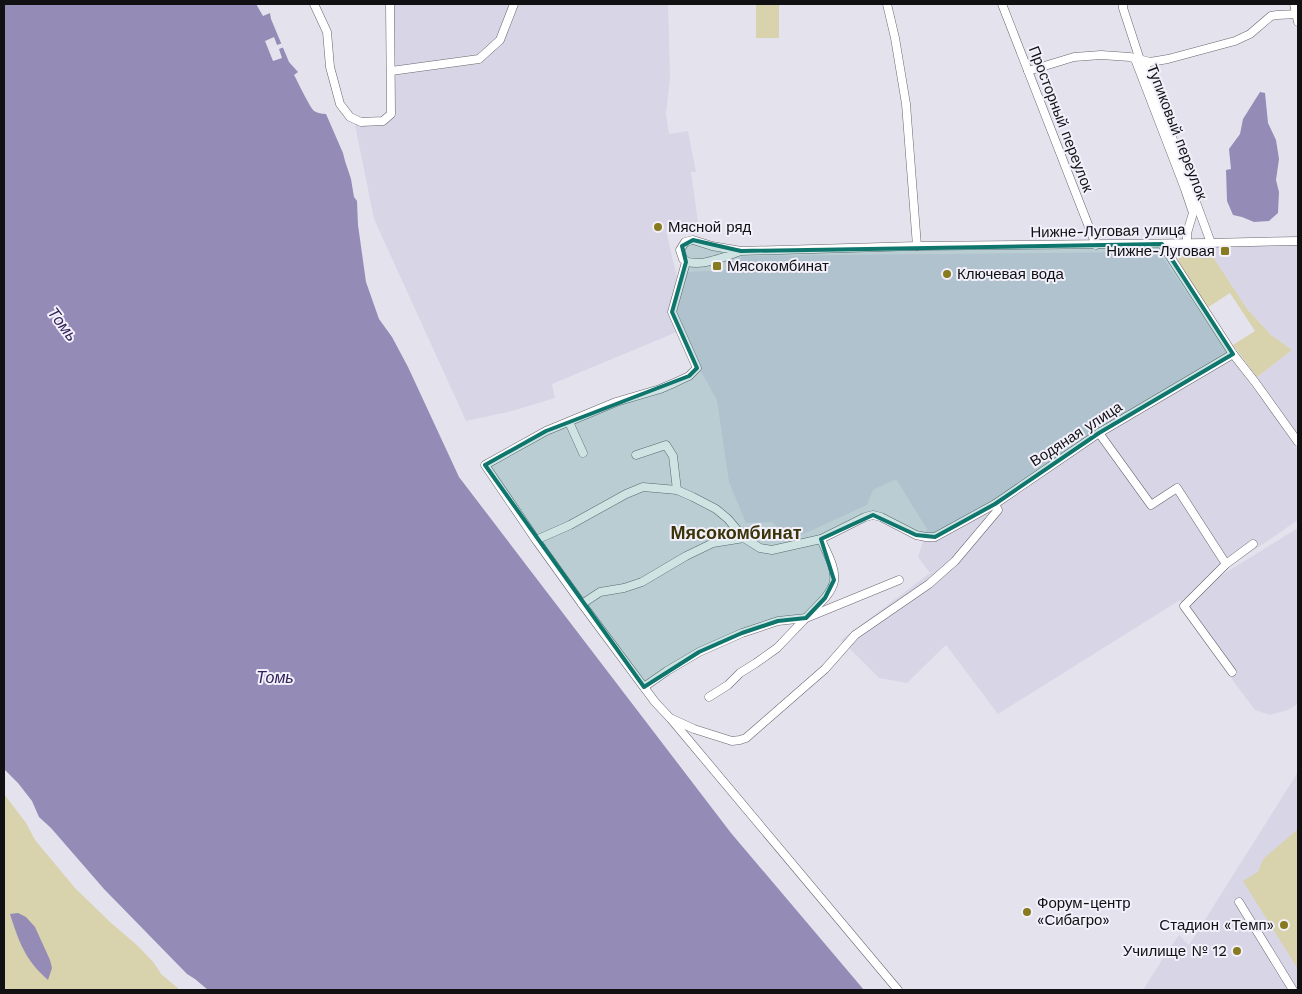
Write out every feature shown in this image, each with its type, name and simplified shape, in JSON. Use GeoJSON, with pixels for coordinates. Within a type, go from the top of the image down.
{"type":"FeatureCollection","features":[{"type":"Feature","properties":{"kind":"street"},"geometry":{"type":"LineString","coordinates":[[314,4],[327,32],[330,67],[340,104],[350,117],[361,122],[382,121],[391,114],[390,4]]}},
{"type":"Feature","properties":{"kind":"street"},"geometry":{"type":"LineString","coordinates":[[391,71],[480,59],[500,40],[514,4]]}},
{"type":"Feature","properties":{"kind":"street"},"geometry":{"type":"LineString","coordinates":[[887,4],[895,38],[906,104],[918,246]]}},
{"type":"Feature","properties":{"kind":"street","name":"Просторный переулок"},"geometry":{"type":"LineString","coordinates":[[1002,4],[1096,245]]}},
{"type":"Feature","properties":{"kind":"street"},"geometry":{"type":"LineString","coordinates":[[1123,4],[1140,60]]}},
{"type":"Feature","properties":{"kind":"street"},"geometry":{"type":"LineString","coordinates":[[1294,4],[1298,17]]}},
{"type":"Feature","properties":{"kind":"street","name":"Тупиковый переулок"},"geometry":{"type":"LineString","coordinates":[[1028,71],[1074,57],[1102,55],[1130,57],[1150,62],[1235,41],[1250,34],[1276,14],[1298,17]]}},
{"type":"Feature","properties":{"kind":"street","name":"Тупиковый переулок"},"geometry":{"type":"LineString","coordinates":[[1140,60],[1212,243]]}},
{"type":"Feature","properties":{"kind":"street","name":"Тупиковый переулок"},"geometry":{"type":"LineString","coordinates":[[1140,60],[1193,213],[1187,233],[1187,244]]}},
{"type":"Feature","properties":{"kind":"street"},"geometry":{"type":"LineString","coordinates":[[689,240],[741,251],[709,261],[694,263],[686,262],[680,255],[684,242],[689,240]]}},
{"type":"Feature","properties":{"kind":"street","name":"Нижне-Луговая улица"},"geometry":{"type":"LineString","coordinates":[[741,251],[918,246],[1187,244],[1298,241]]}},
{"type":"Feature","properties":{"kind":"street"},"geometry":{"type":"LineString","coordinates":[[1162,244],[1233,354],[1298,442]]}},
{"type":"Feature","properties":{"kind":"street"},"geometry":{"type":"LineString","coordinates":[[686,262],[672,312],[696,368],[690,376],[660,389],[616,402],[546,431],[484,465],[582,604],[655,702],[898,990]]}},
{"type":"Feature","properties":{"kind":"street","name":"Водяная улица"},"geometry":{"type":"LineString","coordinates":[[821,539],[865,517],[873,516],[881,516],[916,535],[935,537],[995,504],[1099,433],[1233,354]]}},
{"type":"Feature","properties":{"kind":"street"},"geometry":{"type":"LineString","coordinates":[[569,422],[583,453]]}},
{"type":"Feature","properties":{"kind":"street"},"geometry":{"type":"LineString","coordinates":[[1099,433],[1150,505],[1177,488],[1226,564]]}},
{"type":"Feature","properties":{"kind":"street"},"geometry":{"type":"LineString","coordinates":[[636,455],[666,445],[673,456],[677,490]]}},
{"type":"Feature","properties":{"kind":"street"},"geometry":{"type":"LineString","coordinates":[[536,540],[570,525],[643,487],[677,490],[693,497],[716,509],[728,519],[744,538],[760,548],[772,550],[821,539],[834,568],[834,580],[831,590],[777,648],[709,697]]}},
{"type":"Feature","properties":{"kind":"street"},"geometry":{"type":"LineString","coordinates":[[670,718],[694,729],[732,741],[746,738],[825,669],[856,635],[928,584],[955,561],[998,510],[995,504]]}},
{"type":"Feature","properties":{"kind":"street"},"geometry":{"type":"LineString","coordinates":[[582,604],[600,592],[624,588],[642,582],[686,556],[713,543],[744,538]]}},
{"type":"Feature","properties":{"kind":"street"},"geometry":{"type":"LineString","coordinates":[[1232,672],[1184,606],[1226,564],[1253,544]]}},
{"type":"Feature","properties":{"kind":"street"},"geometry":{"type":"LineString","coordinates":[[644,687],[699,652],[742,633],[778,621],[806,618],[900,580]]}},
{"type":"Feature","properties":{"kind":"street"},"geometry":{"type":"LineString","coordinates":[[1239,902],[1293,990]]}},
{"type":"Feature","properties":{"kind":"highlighted area"},"geometry":{"type":"Polygon","coordinates":[[[693,240],[741,251],[1162,244],[1233,354],[1099,433],[995,504],[935,537],[916,535],[873,515],[821,539],[834,580],[825,598],[806,618],[778,621],[742,633],[699,652],[644,687],[485,465],[546,431],[689,376],[697,368],[672,312],[686,262],[682,246],[693,240]]]}},
{"type":"Feature","properties":{"kind":"shaded area"},"geometry":{"type":"Polygon","coordinates":[[[392,4],[668,4],[670,78],[666,114],[669,134],[688,131],[696,172],[691,172],[699,229],[666,231],[677,277],[669,312],[677,332],[552,384],[555,398],[512,411],[466,421],[374,219],[355,125],[383,124],[394,115],[392,4]]]}},
{"type":"Feature","properties":{"kind":"shaded area"},"geometry":{"type":"Polygon","coordinates":[[[756,4],[779,4],[779,38],[756,38],[756,4]]]}},
{"type":"Feature","properties":{"kind":"shaded area"},"geometry":{"type":"Polygon","coordinates":[[[1298,245],[1298,435],[1257,377],[1292,350],[1271,335],[1247,309],[1206,246],[1298,245]]]}},
{"type":"Feature","properties":{"kind":"shaded area"},"geometry":{"type":"Polygon","coordinates":[[[1206,246],[1247,309],[1271,335],[1292,350],[1257,377],[1233,345],[1255,331],[1230,293],[1207,308],[1177,261],[1185,249],[1206,246]]]}},
{"type":"Feature","properties":{"kind":"shaded area"},"geometry":{"type":"Polygon","coordinates":[[[1159,252],[1230,356],[1298,450],[1298,520],[1184,598],[1298,528],[1298,704],[1288,710],[1270,715],[1255,710],[1228,674],[1180,600],[998,714],[946,645],[907,683],[879,678],[841,640],[930,573],[918,557],[927,529],[896,479],[873,490],[867,505],[790,540],[772,522],[746,523],[729,482],[717,400],[698,366],[675,311],[687,272],[732,270],[742,256],[1159,252]]]}},
{"type":"Feature","properties":{"kind":"shaded area"},"geometry":{"type":"Polygon","coordinates":[[[1298,772],[1298,990],[1143,990],[1179,935],[1189,945],[1298,772]]]}},
{"type":"Feature","properties":{"kind":"shaded area"},"geometry":{"type":"Polygon","coordinates":[[[4,794],[26,823],[35,840],[75,888],[139,947],[154,963],[161,974],[180,990],[4,990],[4,794]]]}},
{"type":"Feature","properties":{"kind":"shaded area","name":"Стадион «Темп»"},"geometry":{"type":"Polygon","coordinates":[[[1298,829],[1298,969],[1243,881],[1258,872],[1263,859],[1298,829]]]}},
{"type":"Feature","properties":{"kind":"water","name":"Томь"},"geometry":{"type":"Polygon","coordinates":[[[4,4],[256,4],[263,16],[270,13],[289,62],[298,72],[294,75],[309,104],[314,111],[326,114],[343,153],[354,197],[357,201],[358,225],[366,282],[379,319],[392,337],[408,367],[459,477],[731,833],[864,990],[208,990],[187,974],[104,889],[51,828],[39,817],[32,801],[4,769],[4,4]]]}},
{"type":"Feature","properties":{"kind":"water"},"geometry":{"type":"Polygon","coordinates":[[[1260,92],[1265,93],[1268,123],[1276,140],[1279,159],[1276,180],[1279,192],[1278,213],[1269,221],[1254,222],[1233,215],[1227,201],[1226,170],[1231,169],[1229,149],[1240,134],[1243,119],[1260,92]]]}},
{"type":"Feature","properties":{"kind":"water"},"geometry":{"type":"Polygon","coordinates":[[[18,913],[26,917],[35,927],[50,960],[52,968],[48,980],[28,958],[20,942],[10,914],[18,913]]]}},
{"type":"Feature","properties":{"kind":"pier"},"geometry":{"type":"Polygon","coordinates":[[[274,37],[277,45],[283,43],[284,47],[279,49],[282,58],[273,61],[265,41],[274,37]]]}},
{"type":"Feature","properties":{"kind":"place","name":"Мясной ряд"},"geometry":{"type":"Point","coordinates":[658,227]}},
{"type":"Feature","properties":{"kind":"place","name":"Нижне-Луговая"},"geometry":{"type":"Point","coordinates":[1225,251]}},
{"type":"Feature","properties":{"kind":"place","name":"Мясокомбинат"},"geometry":{"type":"Point","coordinates":[717,266]}},
{"type":"Feature","properties":{"kind":"place","name":"Ключевая вода"},"geometry":{"type":"Point","coordinates":[947,274]}},
{"type":"Feature","properties":{"kind":"place","name":"Форум-центр «Сибагро»"},"geometry":{"type":"Point","coordinates":[1027,912]}},
{"type":"Feature","properties":{"kind":"place","name":"Стадион «Темп»"},"geometry":{"type":"Point","coordinates":[1284,925]}},
{"type":"Feature","properties":{"kind":"place","name":"Училище № 12"},"geometry":{"type":"Point","coordinates":[1237,951]}},
{"type":"Feature","properties":{"kind":"district","name":"Мясокомбинат"},"geometry":{"type":"Point","coordinates":[736,533]}}]}
